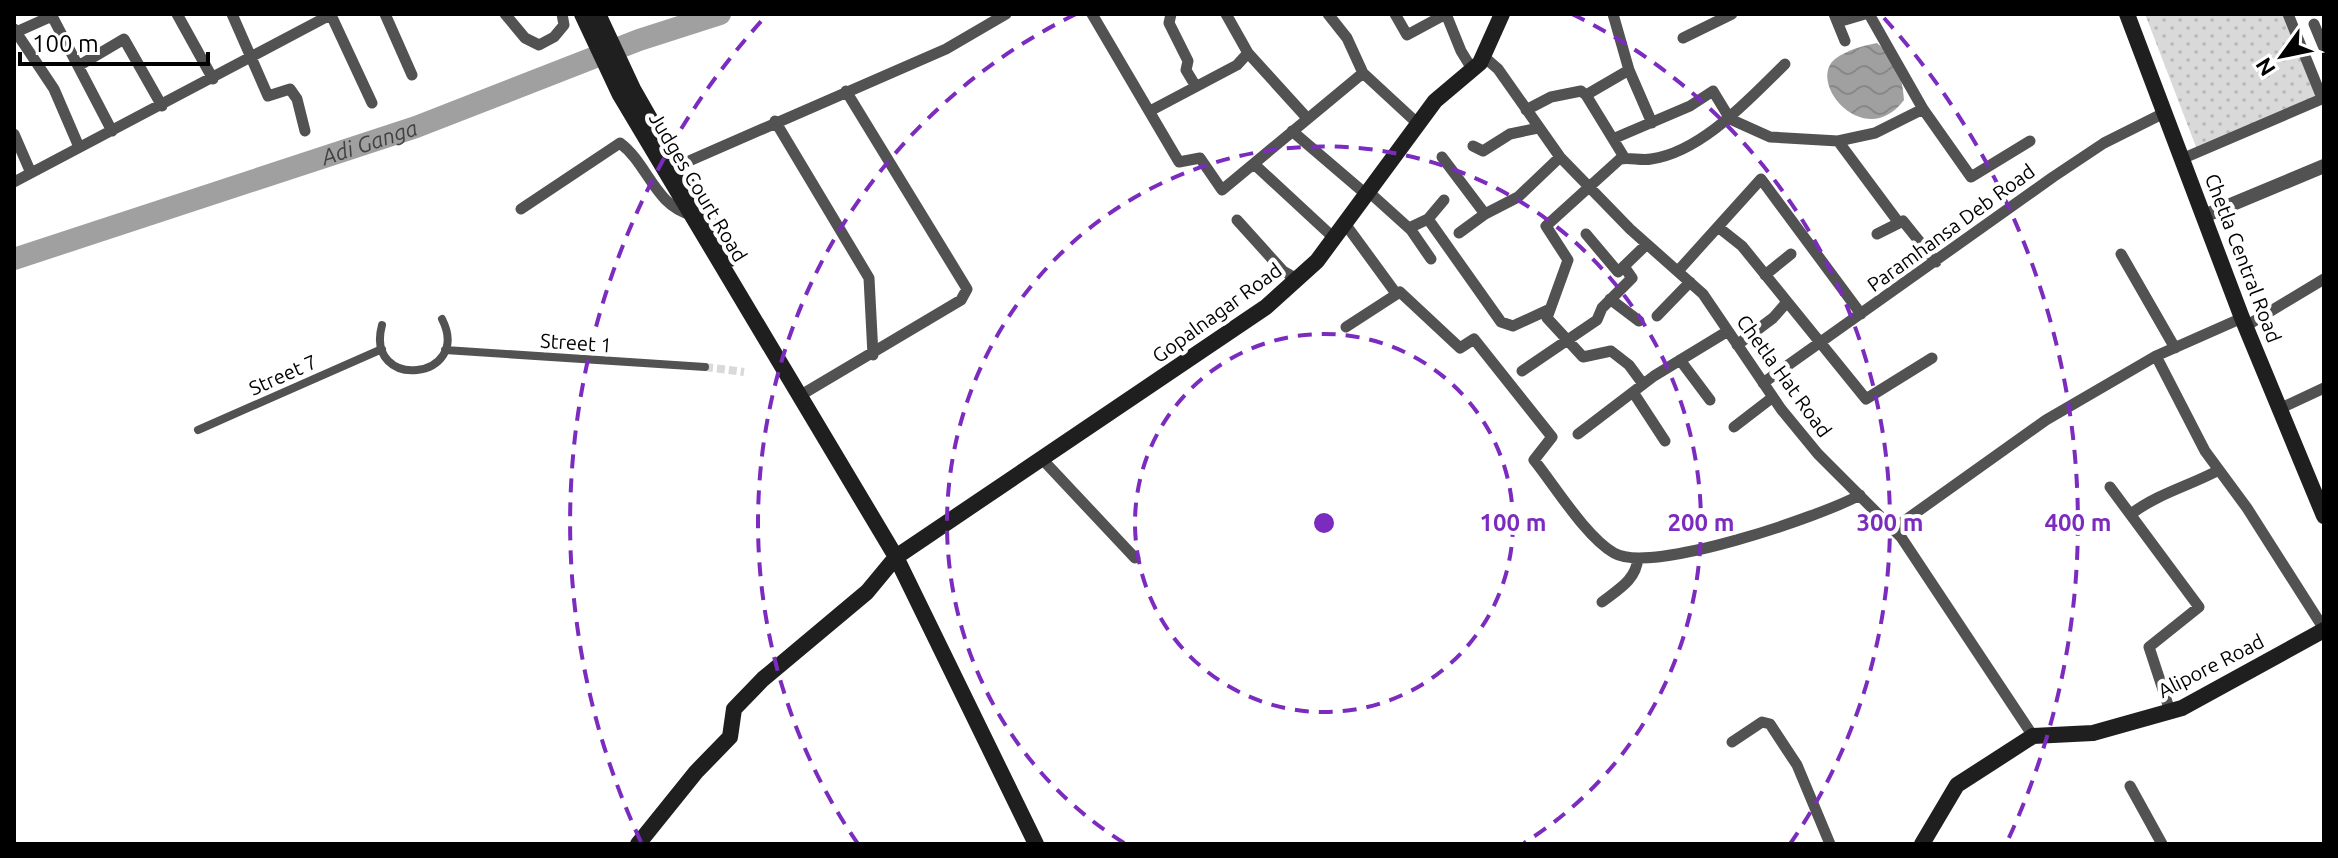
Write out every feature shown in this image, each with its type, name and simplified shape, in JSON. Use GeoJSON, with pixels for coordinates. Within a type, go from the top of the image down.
{"type":"FeatureCollection","features":[{"type":"Feature","properties":{"kind":"main road","name":"Judges Court Road"},"geometry":{"type":"LineString","coordinates":[[582,14],[675,172],[692,215],[899,555]]}},
{"type":"Feature","properties":{"kind":"main road","name":"Judges Court Road"},"geometry":{"type":"LineString","coordinates":[[598,14],[626,92]]}},
{"type":"Feature","properties":{"kind":"main road","name":"Gopalnagar Road"},"geometry":{"type":"LineString","coordinates":[[638,844],[696,772],[730,737],[734,709],[763,679],[867,592],[899,555],[1266,307],[1297,279],[1346,225],[1416,122],[1478,63],[1502,14]]}},
{"type":"Feature","properties":{"kind":"main road","name":"Chetla Central Road"},"geometry":{"type":"LineString","coordinates":[[2127,14],[2244,322],[2324,516]]}},
{"type":"Feature","properties":{"kind":"main road"},"geometry":{"type":"LineString","coordinates":[[675,172],[899,555],[1046,844]]}},
{"type":"Feature","properties":{"kind":"main road"},"geometry":{"type":"LineString","coordinates":[[899,555],[1036,844]]}},
{"type":"Feature","properties":{"kind":"main road","name":"Alipore Road"},"geometry":{"type":"LineString","coordinates":[[1922,844],[1957,785],[2033,736],[2093,733],[2182,708],[2324,629]]}},
{"type":"Feature","properties":{"kind":"street"},"geometry":{"type":"LineString","coordinates":[[177,14],[213,79]]}},
{"type":"Feature","properties":{"kind":"street"},"geometry":{"type":"LineString","coordinates":[[232,14],[268,96],[290,89],[297,99],[305,131]]}},
{"type":"Feature","properties":{"kind":"street"},"geometry":{"type":"LineString","coordinates":[[14,182],[332,14],[372,103]]}},
{"type":"Feature","properties":{"kind":"street"},"geometry":{"type":"LineString","coordinates":[[385,14],[412,75]]}},
{"type":"Feature","properties":{"kind":"street"},"geometry":{"type":"LineString","coordinates":[[505,14],[525,38],[539,45],[564,25],[562,14]]}},
{"type":"Feature","properties":{"kind":"street"},"geometry":{"type":"LineString","coordinates":[[675,172],[775,121],[946,49],[1006,14]]}},
{"type":"Feature","properties":{"kind":"street"},"geometry":{"type":"LineString","coordinates":[[1092,14],[1179,162],[1200,158],[1222,190],[1363,73]]}},
{"type":"Feature","properties":{"kind":"street"},"geometry":{"type":"LineString","coordinates":[[1171,14],[1169,23],[1188,61],[1186,70],[1195,85]]}},
{"type":"Feature","properties":{"kind":"street"},"geometry":{"type":"LineString","coordinates":[[1226,14],[1248,53],[1307,118]]}},
{"type":"Feature","properties":{"kind":"street"},"geometry":{"type":"LineString","coordinates":[[1328,14],[1347,38],[1363,73],[1416,122]]}},
{"type":"Feature","properties":{"kind":"street"},"geometry":{"type":"LineString","coordinates":[[1395,14],[1407,35],[1446,14]]}},
{"type":"Feature","properties":{"kind":"street","name":"Chetla Hat Road"},"geometry":{"type":"LineString","coordinates":[[1446,14],[1461,51],[1478,63],[1498,69],[1560,157],[1647,244],[1690,282],[1818,454],[1893,529],[2033,736]]}},
{"type":"Feature","properties":{"kind":"street"},"geometry":{"type":"LineString","coordinates":[[1613,14],[1629,70],[1652,123]]}},
{"type":"Feature","properties":{"kind":"street"},"geometry":{"type":"LineString","coordinates":[[1683,38],[1732,14]]}},
{"type":"Feature","properties":{"kind":"street"},"geometry":{"type":"LineString","coordinates":[[1845,41],[1836,18],[1867,14],[1923,109],[1971,177],[2030,141]]}},
{"type":"Feature","properties":{"kind":"street"},"geometry":{"type":"LineString","coordinates":[[2184,158],[2323,98],[2288,14]]}},
{"type":"Feature","properties":{"kind":"street"},"geometry":{"type":"LineString","coordinates":[[79,147],[54,89],[15,32],[52,16],[112,131]]}},
{"type":"Feature","properties":{"kind":"street"},"geometry":{"type":"LineString","coordinates":[[2314,24],[2324,48]]}},
{"type":"Feature","properties":{"kind":"street"},"geometry":{"type":"LineString","coordinates":[[80,65],[124,39],[162,106]]}},
{"type":"Feature","properties":{"kind":"street"},"geometry":{"type":"LineString","coordinates":[[1150,111],[1237,65],[1248,53]]}},
{"type":"Feature","properties":{"kind":"street"},"geometry":{"type":"LineString","coordinates":[[1665,441],[1629,365],[1611,351],[1583,357],[1547,318],[1568,260],[1546,226],[1624,157],[1649,160],[1671,154],[1730,119],[1737,107],[1785,64]]}},
{"type":"Feature","properties":{"kind":"street"},"geometry":{"type":"LineString","coordinates":[[1586,95],[1629,70]]}},
{"type":"Feature","properties":{"kind":"street"},"geometry":{"type":"LineString","coordinates":[[806,392],[961,300],[967,289],[846,91]]}},
{"type":"Feature","properties":{"kind":"street"},"geometry":{"type":"LineString","coordinates":[[1526,110],[1551,97],[1581,91],[1615,138],[1624,157]]}},
{"type":"Feature","properties":{"kind":"street"},"geometry":{"type":"LineString","coordinates":[[1615,138],[1690,106],[1713,91],[1730,119],[1770,137],[1838,141],[1875,133],[1923,109]]}},
{"type":"Feature","properties":{"kind":"street","name":"Paramhansa Deb Road"},"geometry":{"type":"LineString","coordinates":[[1763,383],[2104,143],[2166,112]]}},
{"type":"Feature","properties":{"kind":"street"},"geometry":{"type":"LineString","coordinates":[[775,121],[869,278],[873,355]]}},
{"type":"Feature","properties":{"kind":"street"},"geometry":{"type":"LineString","coordinates":[[1473,146],[1483,151],[1510,134],[1538,128]]}},
{"type":"Feature","properties":{"kind":"street"},"geometry":{"type":"LineString","coordinates":[[1292,131],[1409,228],[1431,259]]}},
{"type":"Feature","properties":{"kind":"street"},"geometry":{"type":"LineString","coordinates":[[14,134],[31,173]]}},
{"type":"Feature","properties":{"kind":"street"},"geometry":{"type":"LineString","coordinates":[[1838,141],[1899,223]]}},
{"type":"Feature","properties":{"kind":"street"},"geometry":{"type":"LineString","coordinates":[[521,209],[620,143],[631,151],[676,211],[692,215]]}},
{"type":"Feature","properties":{"kind":"street"},"geometry":{"type":"LineString","coordinates":[[1442,157],[1485,214]]}},
{"type":"Feature","properties":{"kind":"street"},"geometry":{"type":"LineString","coordinates":[[1459,233],[1485,214],[1518,197],[1560,157]]}},
{"type":"Feature","properties":{"kind":"street"},"geometry":{"type":"LineString","coordinates":[[1254,164],[1335,239]]}},
{"type":"Feature","properties":{"kind":"street"},"geometry":{"type":"LineString","coordinates":[[2204,216],[2324,166]]}},
{"type":"Feature","properties":{"kind":"street"},"geometry":{"type":"LineString","coordinates":[[1678,271],[1761,179],[1861,314]]}},
{"type":"Feature","properties":{"kind":"street"},"geometry":{"type":"LineString","coordinates":[[1409,228],[1428,219],[1444,200]]}},
{"type":"Feature","properties":{"kind":"street"},"geometry":{"type":"LineString","coordinates":[[1428,219],[1501,322],[1513,326],[1550,309]]}},
{"type":"Feature","properties":{"kind":"street"},"geometry":{"type":"LineString","coordinates":[[1237,220],[1283,271],[1297,279]]}},
{"type":"Feature","properties":{"kind":"street"},"geometry":{"type":"LineString","coordinates":[[1877,234],[1903,221],[1936,262]]}},
{"type":"Feature","properties":{"kind":"street"},"geometry":{"type":"LineString","coordinates":[[1346,225],[1395,292]]}},
{"type":"Feature","properties":{"kind":"street"},"geometry":{"type":"LineString","coordinates":[[1718,227],[1742,246],[1866,399],[1932,358]]}},
{"type":"Feature","properties":{"kind":"street"},"geometry":{"type":"LineString","coordinates":[[1586,234],[1618,272],[1647,244]]}},
{"type":"Feature","properties":{"kind":"street"},"geometry":{"type":"LineString","coordinates":[[1765,275],[1791,254]]}},
{"type":"Feature","properties":{"kind":"street"},"geometry":{"type":"LineString","coordinates":[[2121,254],[2175,348]]}},
{"type":"Feature","properties":{"kind":"street"},"geometry":{"type":"LineString","coordinates":[[1522,371],[1597,320],[1610,299],[1632,278],[1625,268]]}},
{"type":"Feature","properties":{"kind":"street"},"geometry":{"type":"LineString","coordinates":[[1893,529],[2046,420],[2156,356],[2244,322],[2324,279]]}},
{"type":"Feature","properties":{"kind":"street"},"geometry":{"type":"LineString","coordinates":[[1657,316],[1690,282]]}},
{"type":"Feature","properties":{"kind":"street"},"geometry":{"type":"LineString","coordinates":[[1346,327],[1395,292],[1400,292],[1460,348],[1474,339],[1552,437],[1534,460],[1592,533],[1614,553],[1638,558],[1714,545],[1783,526],[1860,495]]}},
{"type":"Feature","properties":{"kind":"street"},"geometry":{"type":"LineString","coordinates":[[1610,299],[1639,321]]}},
{"type":"Feature","properties":{"kind":"street"},"geometry":{"type":"LineString","coordinates":[[1737,345],[1773,318],[1787,302]]}},
{"type":"Feature","properties":{"kind":"street"},"geometry":{"type":"LineString","coordinates":[[382,325],[382,349],[391,363],[413,372],[429,368],[445,350],[447,334],[442,319]]}},
{"type":"Feature","properties":{"kind":"street"},"geometry":{"type":"LineString","coordinates":[[1578,434],[1638,388],[1728,331]]}},
{"type":"Feature","properties":{"kind":"street","name":"Street 7"},"geometry":{"type":"LineString","coordinates":[[198,430],[382,349]]}},
{"type":"Feature","properties":{"kind":"street","name":"Street 1"},"geometry":{"type":"LineString","coordinates":[[445,350],[705,367]]}},
{"type":"Feature","properties":{"kind":"street"},"geometry":{"type":"LineString","coordinates":[[2156,356],[2219,470],[2247,508],[2324,629]]}},
{"type":"Feature","properties":{"kind":"street"},"geometry":{"type":"LineString","coordinates":[[1680,360],[1710,400]]}},
{"type":"Feature","properties":{"kind":"street"},"geometry":{"type":"LineString","coordinates":[[2279,409],[2324,388]]}},
{"type":"Feature","properties":{"kind":"street"},"geometry":{"type":"LineString","coordinates":[[1734,427],[1773,397]]}},
{"type":"Feature","properties":{"kind":"street"},"geometry":{"type":"LineString","coordinates":[[1042,459],[1135,558]]}},
{"type":"Feature","properties":{"kind":"street"},"geometry":{"type":"LineString","coordinates":[[2131,514],[2161,493],[2185,488],[2219,470]]}},
{"type":"Feature","properties":{"kind":"street"},"geometry":{"type":"LineString","coordinates":[[2110,487],[2199,607],[2149,647],[2170,711]]}},
{"type":"Feature","properties":{"kind":"street"},"geometry":{"type":"LineString","coordinates":[[1602,602],[1628,582],[1637,569],[1638,558]]}},
{"type":"Feature","properties":{"kind":"street"},"geometry":{"type":"LineString","coordinates":[[1732,742],[1762,722],[1770,724],[1797,765],[1830,844]]}},
{"type":"Feature","properties":{"kind":"street"},"geometry":{"type":"LineString","coordinates":[[2130,786],[2162,844]]}},
{"type":"Feature","properties":{"kind":"shaded area"},"geometry":{"type":"Polygon","coordinates":[[[2145,14],[2285,14],[2319,96],[2198,152],[2145,14]]]}},
{"type":"Feature","properties":{"kind":"water"},"geometry":{"type":"Polygon","coordinates":[[[1877,43],[1897,68],[1904,100],[1889,114],[1873,119],[1857,116],[1844,108],[1828,83],[1828,70],[1835,59],[1845,53],[1877,43]]]}},
{"type":"Feature","properties":{"kind":"waterway","name":"Adi Ganga"},"geometry":{"type":"LineString","coordinates":[[14,259],[416,127],[639,40],[720,14]]}},
{"type":"Feature","properties":{"kind":"tunnel"},"geometry":{"type":"LineString","coordinates":[[705,367],[744,372]]}}]}
